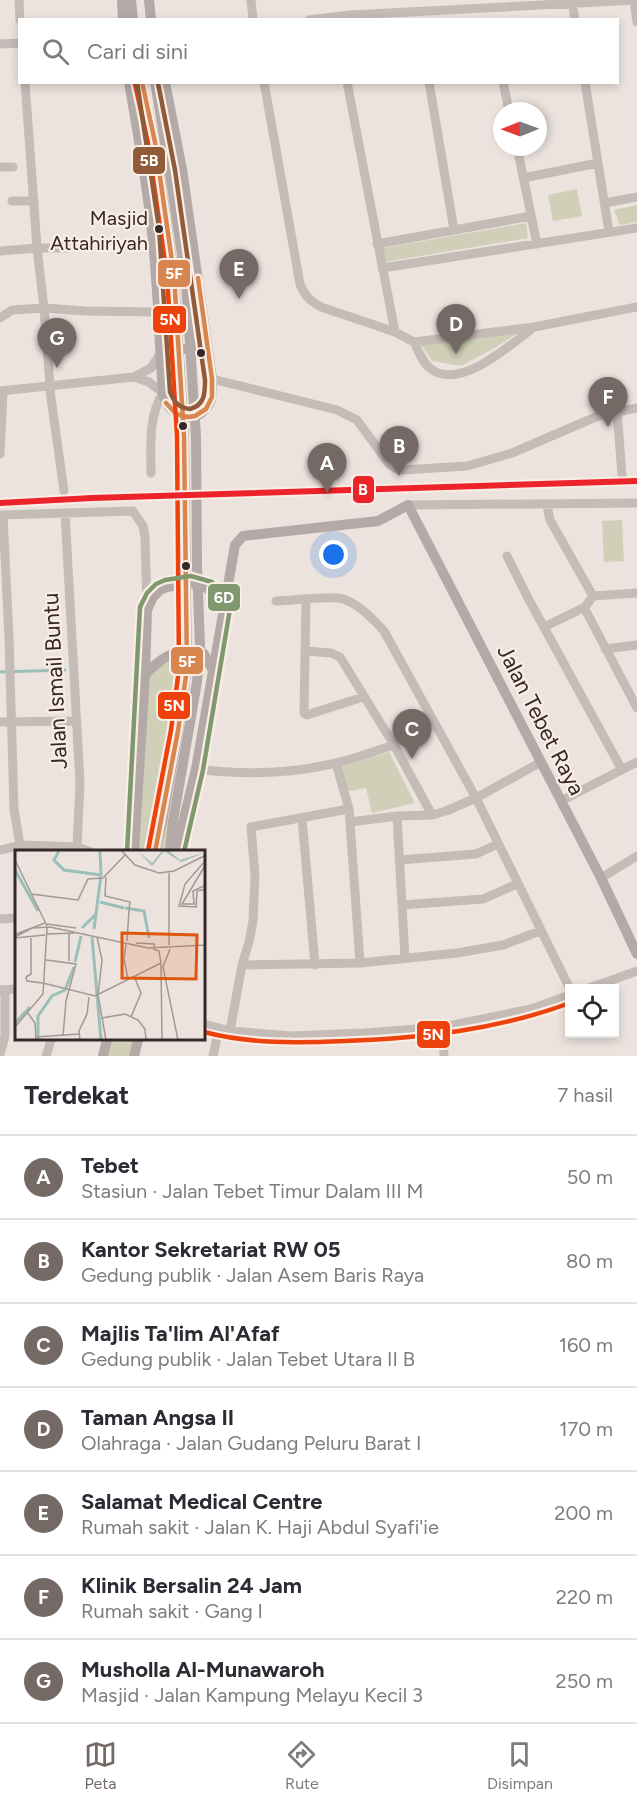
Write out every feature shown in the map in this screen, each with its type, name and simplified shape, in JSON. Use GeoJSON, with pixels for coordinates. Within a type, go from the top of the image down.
{"type":"FeatureCollection","features":[{"type":"Feature","properties":{"kind":"main road"},"geometry":{"type":"LineString","coordinates":[[122,0],[123,18]]}},
{"type":"Feature","properties":{"kind":"main road"},"geometry":{"type":"LineString","coordinates":[[149,0],[151,18]]}},
{"type":"Feature","properties":{"kind":"main road"},"geometry":{"type":"LineString","coordinates":[[129,84],[143,162],[151,228],[163,393],[170,410],[182,416],[195,416],[206,409],[210,403],[212,379],[182,169],[165,84]]}},
{"type":"Feature","properties":{"kind":"main road"},"geometry":{"type":"LineString","coordinates":[[142,84],[155,142],[174,275],[184,436],[187,669],[168,819],[170,850]]}},
{"type":"Feature","properties":{"kind":"main road"},"geometry":{"type":"LineString","coordinates":[[155,84],[186,282],[196,437],[200,646],[197,682],[168,819],[156,850]]}},
{"type":"Feature","properties":{"kind":"main road"},"geometry":{"type":"LineString","coordinates":[[160,339],[166,345],[184,350],[201,343],[206,336]]}},
{"type":"Feature","properties":{"kind":"main road"},"geometry":{"type":"LineString","coordinates":[[176,850],[196,769],[236,543],[243,536],[378,521],[408,505]]}},
{"type":"Feature","properties":{"kind":"main road","name":"Jalan Tebet Raya"},"geometry":{"type":"LineString","coordinates":[[408,505],[601,878],[637,954]]}},
{"type":"Feature","properties":{"kind":"main road"},"geometry":{"type":"LineString","coordinates":[[134,850],[146,675],[147,610],[153,597],[160,590],[191,583],[207,588],[223,608]]}},
{"type":"Feature","properties":{"kind":"main road"},"geometry":{"type":"LineString","coordinates":[[146,675],[156,663],[182,651],[190,650],[204,654],[213,671]]}},
{"type":"Feature","properties":{"kind":"main road"},"geometry":{"type":"LineString","coordinates":[[103,1056],[107,1041]]}},
{"type":"Feature","properties":{"kind":"main road"},"geometry":{"type":"LineString","coordinates":[[134,1056],[138,1041]]}},
{"type":"Feature","properties":{"kind":"street"},"geometry":{"type":"LineString","coordinates":[[19,0],[20,18]]}},
{"type":"Feature","properties":{"kind":"street"},"geometry":{"type":"LineString","coordinates":[[251,0],[253,18]]}},
{"type":"Feature","properties":{"kind":"street"},"geometry":{"type":"LineString","coordinates":[[334,18],[418,16],[572,1],[636,0],[637,22]]}},
{"type":"Feature","properties":{"kind":"street"},"geometry":{"type":"LineString","coordinates":[[572,1],[575,18]]}},
{"type":"Feature","properties":{"kind":"street"},"geometry":{"type":"LineString","coordinates":[[487,8],[490,18]]}},
{"type":"Feature","properties":{"kind":"street"},"geometry":{"type":"LineString","coordinates":[[0,44],[18,43]]}},
{"type":"Feature","properties":{"kind":"street"},"geometry":{"type":"LineString","coordinates":[[25,84],[50,385],[56,445],[64,491]]}},
{"type":"Feature","properties":{"kind":"street"},"geometry":{"type":"LineString","coordinates":[[264,84],[300,284],[310,301],[321,307],[395,332],[414,342],[534,327],[637,307]]}},
{"type":"Feature","properties":{"kind":"street"},"geometry":{"type":"LineString","coordinates":[[347,84],[395,332]]}},
{"type":"Feature","properties":{"kind":"street"},"geometry":{"type":"LineString","coordinates":[[429,84],[454,230]]}},
{"type":"Feature","properties":{"kind":"street"},"geometry":{"type":"LineString","coordinates":[[503,84],[507,102]]}},
{"type":"Feature","properties":{"kind":"street"},"geometry":{"type":"LineString","coordinates":[[585,84],[609,232]]}},
{"type":"Feature","properties":{"kind":"street"},"geometry":{"type":"LineString","coordinates":[[519,156],[537,244]]}},
{"type":"Feature","properties":{"kind":"street"},"geometry":{"type":"LineString","coordinates":[[523,178],[598,163]]}},
{"type":"Feature","properties":{"kind":"street"},"geometry":{"type":"LineString","coordinates":[[0,167],[13,167]]}},
{"type":"Feature","properties":{"kind":"street"},"geometry":{"type":"LineString","coordinates":[[605,203],[637,197]]}},
{"type":"Feature","properties":{"kind":"street"},"geometry":{"type":"LineString","coordinates":[[12,201],[34,201]]}},
{"type":"Feature","properties":{"kind":"street"},"geometry":{"type":"LineString","coordinates":[[377,244],[531,216]]}},
{"type":"Feature","properties":{"kind":"street"},"geometry":{"type":"LineString","coordinates":[[382,268],[637,228]]}},
{"type":"Feature","properties":{"kind":"street"},"geometry":{"type":"LineString","coordinates":[[0,251],[68,248]]}},
{"type":"Feature","properties":{"kind":"street"},"geometry":{"type":"LineString","coordinates":[[0,318],[12,310],[44,308],[158,312]]}},
{"type":"Feature","properties":{"kind":"street"},"geometry":{"type":"LineString","coordinates":[[414,342],[421,357],[431,369],[437,372],[457,374],[470,371],[505,350],[534,327]]}},
{"type":"Feature","properties":{"kind":"street"},"geometry":{"type":"LineString","coordinates":[[0,454],[1,391],[134,377],[151,368],[160,354]]}},
{"type":"Feature","properties":{"kind":"street"},"geometry":{"type":"LineString","coordinates":[[134,377],[149,382],[163,393],[156,405],[152,425],[151,473]]}},
{"type":"Feature","properties":{"kind":"street"},"geometry":{"type":"LineString","coordinates":[[212,379],[337,410],[357,420],[390,465],[402,470],[467,466],[512,453],[598,416],[637,408]]}},
{"type":"Feature","properties":{"kind":"street"},"geometry":{"type":"LineString","coordinates":[[617,411],[622,475]]}},
{"type":"Feature","properties":{"kind":"street"},"geometry":{"type":"LineString","coordinates":[[408,505],[637,503]]}},
{"type":"Feature","properties":{"kind":"street"},"geometry":{"type":"LineString","coordinates":[[547,505],[550,520],[593,596]]}},
{"type":"Feature","properties":{"kind":"street"},"geometry":{"type":"LineString","coordinates":[[2,515],[133,511],[143,526],[145,537],[147,610]]}},
{"type":"Feature","properties":{"kind":"street","name":"Jalan Ismail Buntu"},"geometry":{"type":"LineString","coordinates":[[65,513],[80,783],[81,850]]}},
{"type":"Feature","properties":{"kind":"street","name":"Jalan Ismail Buntu"},"geometry":{"type":"LineString","coordinates":[[2,515],[10,664],[14,809],[20,845]]}},
{"type":"Feature","properties":{"kind":"street"},"geometry":{"type":"LineString","coordinates":[[507,556],[622,770]]}},
{"type":"Feature","properties":{"kind":"street"},"geometry":{"type":"LineString","coordinates":[[593,596],[637,593]]}},
{"type":"Feature","properties":{"kind":"street"},"geometry":{"type":"LineString","coordinates":[[544,627],[585,607],[593,596]]}},
{"type":"Feature","properties":{"kind":"street"},"geometry":{"type":"LineString","coordinates":[[276,602],[334,598],[344,600],[358,607],[378,625],[394,648],[476,798],[567,984]]}},
{"type":"Feature","properties":{"kind":"street"},"geometry":{"type":"LineString","coordinates":[[306,600],[304,712],[306,715],[363,697]]}},
{"type":"Feature","properties":{"kind":"street"},"geometry":{"type":"LineString","coordinates":[[585,607],[637,708]]}},
{"type":"Feature","properties":{"kind":"street"},"geometry":{"type":"LineString","coordinates":[[605,649],[637,645]]}},
{"type":"Feature","properties":{"kind":"street"},"geometry":{"type":"LineString","coordinates":[[305,651],[331,653],[340,657],[394,745],[432,815]]}},
{"type":"Feature","properties":{"kind":"street"},"geometry":{"type":"LineString","coordinates":[[0,722],[77,721]]}},
{"type":"Feature","properties":{"kind":"street"},"geometry":{"type":"LineString","coordinates":[[196,769],[255,773],[295,771],[336,763],[394,745]]}},
{"type":"Feature","properties":{"kind":"street"},"geometry":{"type":"LineString","coordinates":[[350,822],[397,816],[432,815],[446,811],[476,798],[541,762]]}},
{"type":"Feature","properties":{"kind":"street"},"geometry":{"type":"LineString","coordinates":[[561,801],[637,762]]}},
{"type":"Feature","properties":{"kind":"street"},"geometry":{"type":"LineString","coordinates":[[336,763],[349,809],[360,963]]}},
{"type":"Feature","properties":{"kind":"street"},"geometry":{"type":"LineString","coordinates":[[230,1031],[253,921],[255,876],[251,827],[349,809]]}},
{"type":"Feature","properties":{"kind":"street"},"geometry":{"type":"LineString","coordinates":[[397,816],[405,958]]}},
{"type":"Feature","properties":{"kind":"street"},"geometry":{"type":"LineString","coordinates":[[302,818],[315,965]]}},
{"type":"Feature","properties":{"kind":"street"},"geometry":{"type":"LineString","coordinates":[[399,860],[476,854],[498,844]]}},
{"type":"Feature","properties":{"kind":"street"},"geometry":{"type":"LineString","coordinates":[[0,850],[20,845],[81,850]]}},
{"type":"Feature","properties":{"kind":"street"},"geometry":{"type":"LineString","coordinates":[[601,878],[637,856]]}},
{"type":"Feature","properties":{"kind":"street"},"geometry":{"type":"LineString","coordinates":[[402,905],[483,899],[517,884]]}},
{"type":"Feature","properties":{"kind":"street"},"geometry":{"type":"LineString","coordinates":[[0,919],[15,918]]}},
{"type":"Feature","properties":{"kind":"street"},"geometry":{"type":"LineString","coordinates":[[242,965],[360,963],[457,953],[503,945],[540,931]]}},
{"type":"Feature","properties":{"kind":"street"},"geometry":{"type":"LineString","coordinates":[[600,984],[637,970]]}},
{"type":"Feature","properties":{"kind":"street"},"geometry":{"type":"LineString","coordinates":[[0,1054],[5,1036],[3,990]]}},
{"type":"Feature","properties":{"kind":"street"},"geometry":{"type":"LineString","coordinates":[[206,1025],[230,1031],[291,1036],[443,1027],[531,1009],[565,997]]}},
{"type":"Feature","properties":{"kind":"street"},"geometry":{"type":"LineString","coordinates":[[443,1027],[444,1056]]}},
{"type":"Feature","properties":{"kind":"street"},"geometry":{"type":"LineString","coordinates":[[213,1056],[219,1028]]}},
{"type":"Feature","properties":{"kind":"street"},"geometry":{"type":"LineString","coordinates":[[46,1056],[51,1041]]}},
{"type":"Feature","properties":{"kind":"green space"},"geometry":{"type":"Polygon","coordinates":[[[577,189],[582,216],[553,221],[548,195],[577,189]]]}},
{"type":"Feature","properties":{"kind":"green space"},"geometry":{"type":"Polygon","coordinates":[[[637,205],[637,222],[620,225],[614,210],[637,205]]]}},
{"type":"Feature","properties":{"kind":"green space"},"geometry":{"type":"Polygon","coordinates":[[[526,223],[528,238],[385,262],[383,248],[526,223]]]}},
{"type":"Feature","properties":{"kind":"green space"},"geometry":{"type":"Polygon","coordinates":[[[518,333],[461,366],[432,361],[420,343],[518,333]]]}},
{"type":"Feature","properties":{"kind":"green space"},"geometry":{"type":"Polygon","coordinates":[[[622,520],[624,561],[604,562],[602,521],[622,520]]]}},
{"type":"Feature","properties":{"kind":"green space"},"geometry":{"type":"Polygon","coordinates":[[[188,651],[163,818],[173,821],[170,850],[134,850],[145,675],[188,651]]]}},
{"type":"Feature","properties":{"kind":"green space"},"geometry":{"type":"Polygon","coordinates":[[[389,752],[415,803],[372,813],[366,788],[348,791],[341,767],[389,752]]]}},
{"type":"Feature","properties":{"kind":"green space"},"geometry":{"type":"Polygon","coordinates":[[[107,1041],[137,1041],[134,1056],[103,1056],[107,1041]]]}},
{"type":"Feature","properties":{"kind":"waterway"},"geometry":{"type":"LineString","coordinates":[[0,672],[65,670]]}},
{"type":"Feature","properties":{"kind":"rail line","name":"B"},"geometry":{"type":"LineString","coordinates":[[0,503],[92,498],[637,481]]}},
{"type":"Feature","properties":{"kind":"transit line","name":"5N"},"geometry":{"type":"LineString","coordinates":[[135,84],[148,143],[167,276],[177,436],[179,669],[171,730],[148,850]]}},
{"type":"Feature","properties":{"kind":"transit line","name":"5B"},"geometry":{"type":"LineString","coordinates":[[137,84],[159,228],[170,392],[177,404],[190,409],[199,405],[204,394],[205,380],[175,170],[158,84]]}},
{"type":"Feature","properties":{"kind":"transit line","name":"5F"},"geometry":{"type":"LineString","coordinates":[[142,84],[155,142],[174,275],[184,436],[187,669],[178,731],[155,850]]}},
{"type":"Feature","properties":{"kind":"transit line","name":"5F"},"geometry":{"type":"LineString","coordinates":[[166,403],[176,414],[188,417],[195,416],[206,409],[212,397],[212,379],[198,278]]}},
{"type":"Feature","properties":{"kind":"transit line","name":"6D"},"geometry":{"type":"LineString","coordinates":[[127,850],[140,607],[147,593],[156,584],[165,580],[191,576],[212,582],[229,604],[230,609],[203,770],[184,850]]}},
{"type":"Feature","properties":{"kind":"transit line","name":"5N"},"geometry":{"type":"LineString","coordinates":[[206,1032],[239,1039],[274,1042],[403,1038],[487,1026],[565,1005]]}},
{"type":"Feature","properties":{"kind":"place","name":"Masjid Attahiriyah"},"geometry":{"type":"Point","coordinates":[159,229]}},
{"type":"Feature","properties":{"kind":"place","name":"Salamat Medical Centre"},"geometry":{"type":"Point","coordinates":[239,299]}},
{"type":"Feature","properties":{"kind":"place","name":"Taman Angsa II"},"geometry":{"type":"Point","coordinates":[456,354]}},
{"type":"Feature","properties":{"kind":"place","name":"Musholla Al-Munawaroh"},"geometry":{"type":"Point","coordinates":[57,368]}},
{"type":"Feature","properties":{"kind":"place","name":"Klinik Bersalin 24 Jam"},"geometry":{"type":"Point","coordinates":[608,427]}},
{"type":"Feature","properties":{"kind":"place","name":"Kantor Sekretariat RW 05"},"geometry":{"type":"Point","coordinates":[399,476]}},
{"type":"Feature","properties":{"kind":"place","name":"Tebet"},"geometry":{"type":"Point","coordinates":[327,493]}},
{"type":"Feature","properties":{"kind":"place","name":"Majlis Ta'lim Al'Afaf"},"geometry":{"type":"Point","coordinates":[412,759]}}]}
